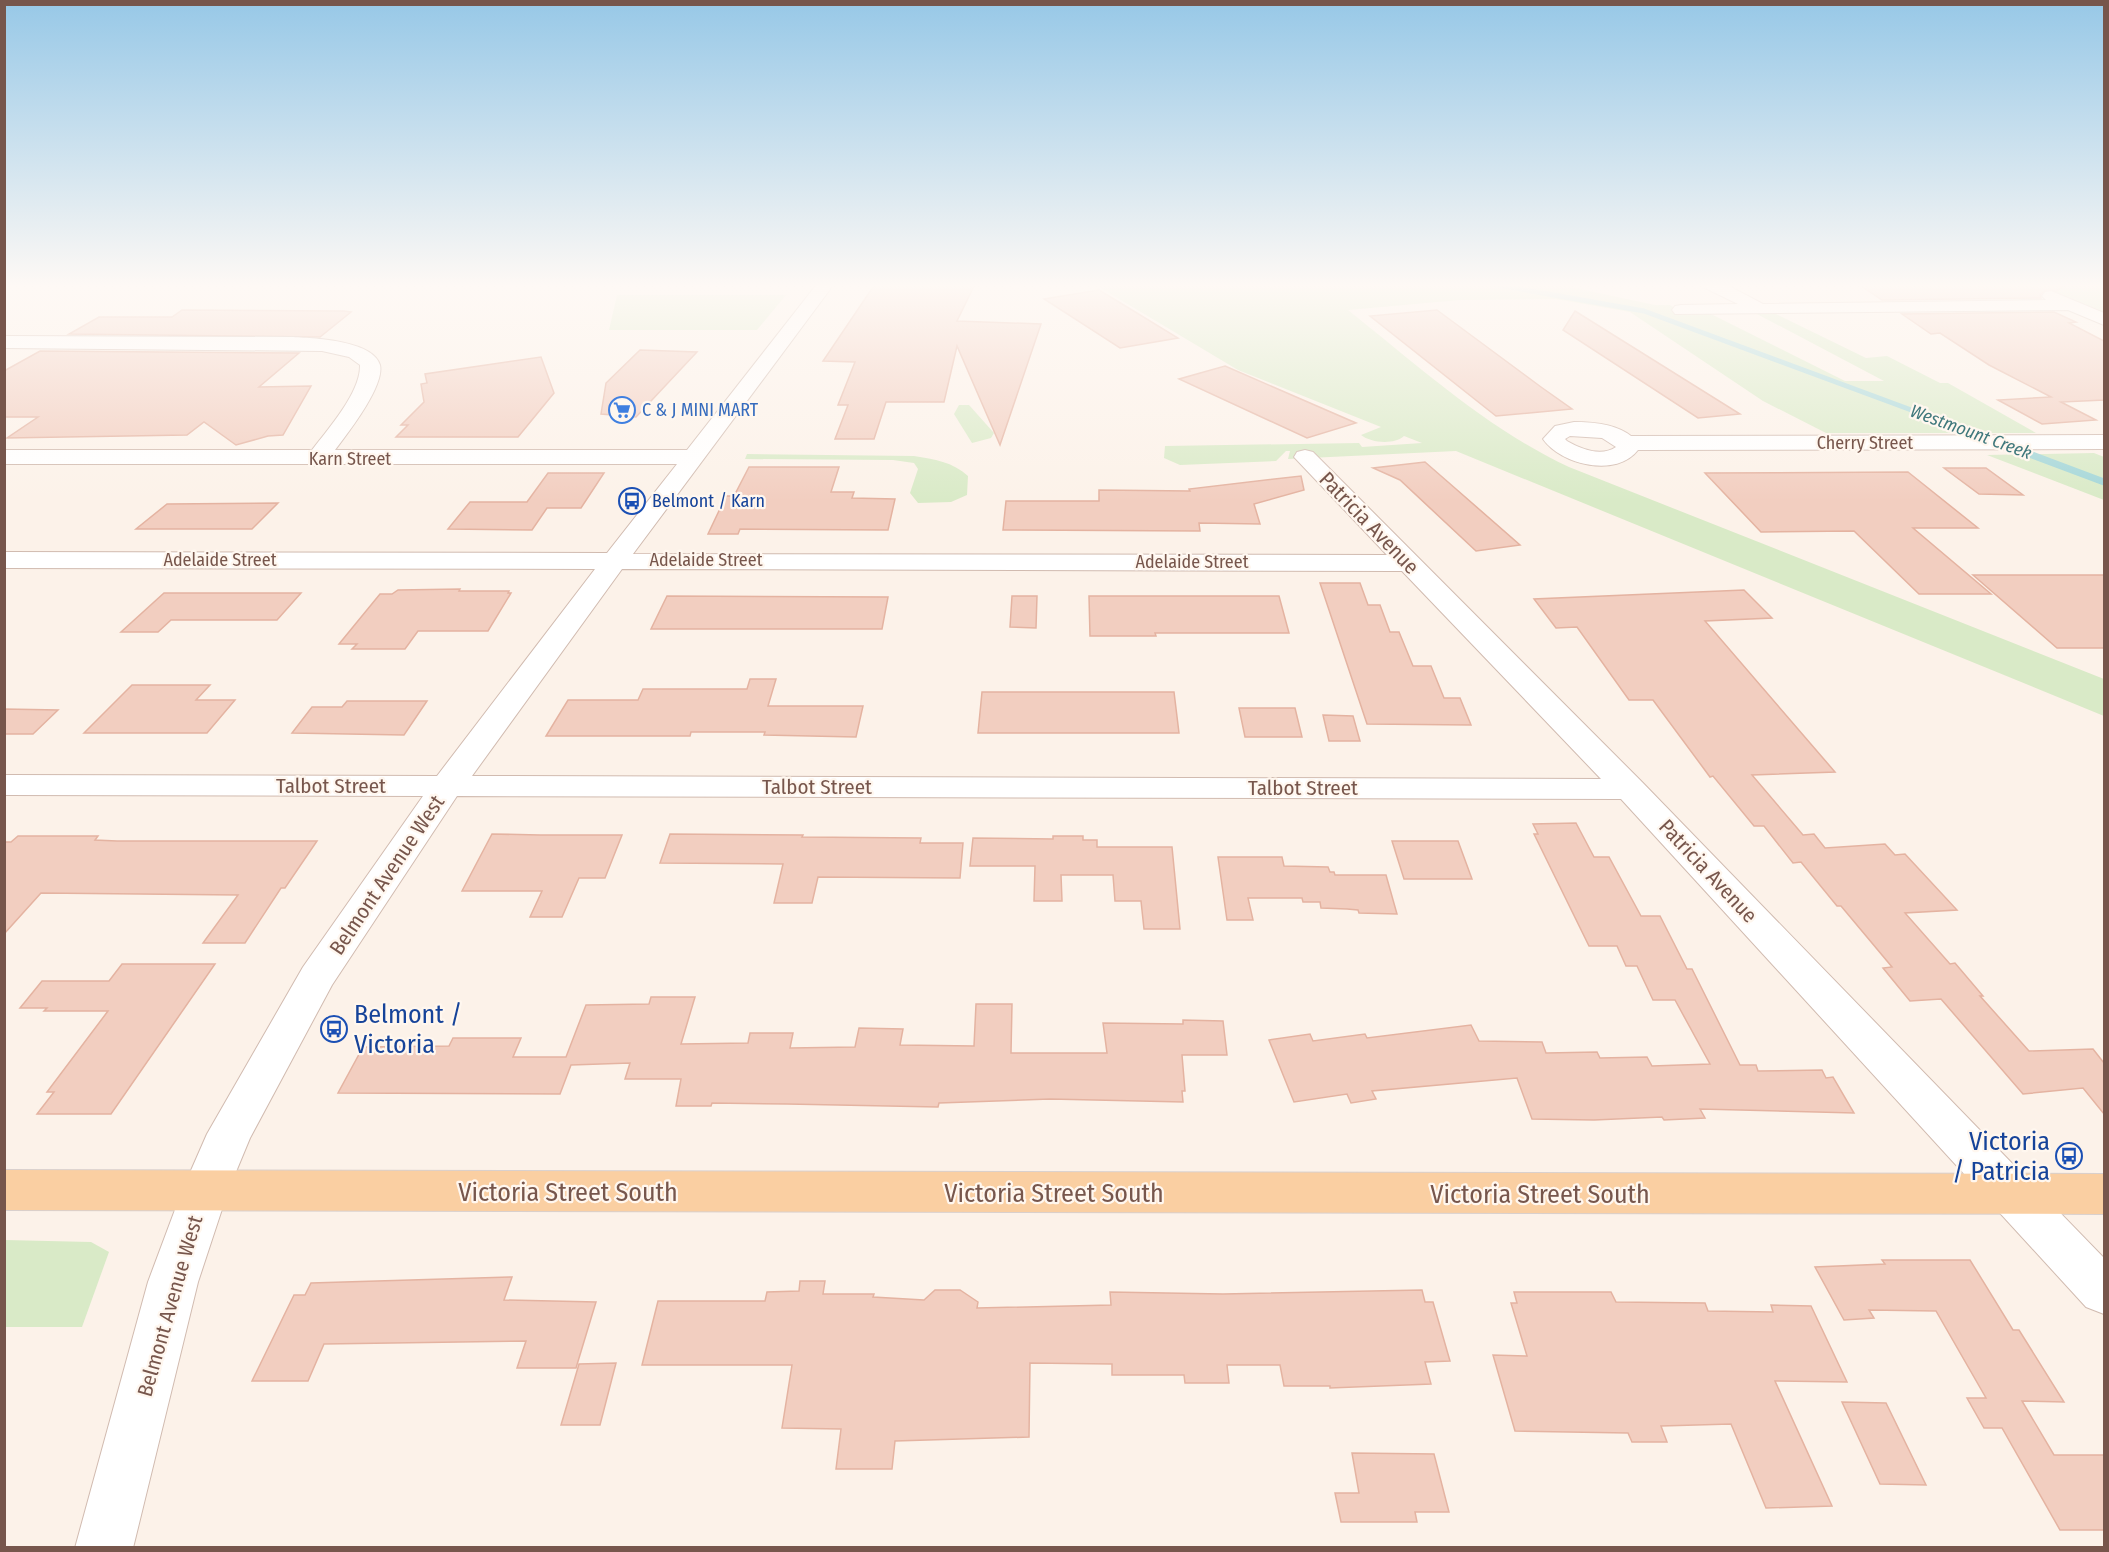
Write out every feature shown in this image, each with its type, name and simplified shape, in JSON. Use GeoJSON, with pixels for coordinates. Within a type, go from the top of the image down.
{"type":"FeatureCollection","features":[{"type":"Feature","properties":{"kind":"main road","name":"Victoria Street South"},"geometry":{"type":"LineString","coordinates":[[4,1190],[2104,1194]]}},
{"type":"Feature","properties":{"kind":"street"},"geometry":{"type":"LineString","coordinates":[[317,459],[354,407],[372,375],[370,365],[361,356]]}},
{"type":"Feature","properties":{"kind":"street","name":"Belmont Avenue West"},"geometry":{"type":"LineString","coordinates":[[104,1548],[173,1282],[205,1191],[229,1134],[317,977],[447,786],[615,560],[771,356]]}},
{"type":"Feature","properties":{"kind":"street","name":"Cherry Street"},"geometry":{"type":"LineString","coordinates":[[1626,443],[2104,442]]}},
{"type":"Feature","properties":{"kind":"street","name":"Karn Street"},"geometry":{"type":"LineString","coordinates":[[4,458],[695,457]]}},
{"type":"Feature","properties":{"kind":"street","name":"Patricia Avenue"},"geometry":{"type":"LineString","coordinates":[[1305,457],[1630,789],[2104,1292]]}},
{"type":"Feature","properties":{"kind":"street","name":"Adelaide Street"},"geometry":{"type":"LineString","coordinates":[[4,560],[1408,563]]}},
{"type":"Feature","properties":{"kind":"street","name":"Talbot Street"},"geometry":{"type":"LineString","coordinates":[[4,785],[1630,789]]}},
{"type":"Feature","properties":{"kind":"green space"},"geometry":{"type":"Polygon","coordinates":[[[1215,356],[1405,356],[1455,396],[1510,434],[1569,467],[2104,679],[2104,716],[1456,451],[1288,459],[1290,451],[1286,451],[1276,461],[1180,465],[1164,458],[1165,446],[1359,443],[1362,447],[1422,443],[1404,436],[1389,442],[1365,438],[1361,435],[1381,427],[1238,370],[1215,356]]]}},
{"type":"Feature","properties":{"kind":"green space"},"geometry":{"type":"Polygon","coordinates":[[[1696,356],[1796,356],[1845,381],[1884,381],[1837,356],[1888,356],[1940,383],[1948,383],[2036,433],[1826,433],[1763,401],[1696,356]]]}},
{"type":"Feature","properties":{"kind":"green space"},"geometry":{"type":"Polygon","coordinates":[[[959,405],[969,405],[994,433],[991,438],[972,443],[954,414],[959,405]]]}},
{"type":"Feature","properties":{"kind":"green space"},"geometry":{"type":"Polygon","coordinates":[[[2094,453],[2104,457],[2104,500],[1987,455],[2094,453]]]}},
{"type":"Feature","properties":{"kind":"green space"},"geometry":{"type":"Polygon","coordinates":[[[747,454],[929,458],[950,464],[968,476],[967,495],[951,502],[918,503],[910,493],[918,469],[914,463],[893,460],[745,459],[747,454]]]}},
{"type":"Feature","properties":{"kind":"green space"},"geometry":{"type":"Polygon","coordinates":[[[5,1240],[91,1242],[109,1252],[82,1327],[5,1327],[5,1240]]]}},
{"type":"Feature","properties":{"kind":"building"},"geometry":{"type":"Polygon","coordinates":[[[30,356],[295,356],[259,387],[311,386],[283,435],[268,436],[236,445],[204,422],[187,435],[7,438],[38,417],[4,417],[4,371],[30,356]]]}},
{"type":"Feature","properties":{"kind":"building"},"geometry":{"type":"Polygon","coordinates":[[[633,356],[693,356],[636,417],[601,414],[606,383],[633,356]]]}},
{"type":"Feature","properties":{"kind":"building"},"geometry":{"type":"Polygon","coordinates":[[[826,356],[955,356],[944,402],[886,402],[874,439],[835,439],[848,405],[838,405],[855,362],[823,361],[826,356]]]}},
{"type":"Feature","properties":{"kind":"building"},"geometry":{"type":"Polygon","coordinates":[[[962,356],[1030,356],[1000,445],[962,356]]]}},
{"type":"Feature","properties":{"kind":"building"},"geometry":{"type":"Polygon","coordinates":[[[1421,356],[1500,356],[1572,409],[1496,416],[1421,356]]]}},
{"type":"Feature","properties":{"kind":"building"},"geometry":{"type":"Polygon","coordinates":[[[1604,356],[1648,356],[1740,414],[1698,418],[1604,356]]]}},
{"type":"Feature","properties":{"kind":"building"},"geometry":{"type":"Polygon","coordinates":[[[1976,356],[2104,356],[2104,400],[2061,402],[2096,420],[2042,424],[1998,400],[2051,397],[1976,356]]]}},
{"type":"Feature","properties":{"kind":"building"},"geometry":{"type":"Polygon","coordinates":[[[541,357],[554,393],[518,437],[396,437],[408,425],[401,425],[424,402],[421,384],[427,383],[425,374],[541,357]]]}},
{"type":"Feature","properties":{"kind":"building"},"geometry":{"type":"Polygon","coordinates":[[[1225,366],[1356,423],[1307,438],[1179,379],[1225,366]]]}},
{"type":"Feature","properties":{"kind":"building"},"geometry":{"type":"Polygon","coordinates":[[[1425,462],[1520,545],[1476,551],[1400,480],[1373,468],[1425,462]]]}},
{"type":"Feature","properties":{"kind":"building"},"geometry":{"type":"Polygon","coordinates":[[[749,467],[839,467],[831,492],[854,492],[852,498],[895,499],[888,530],[740,529],[738,534],[708,534],[726,496],[734,496],[749,467]]]}},
{"type":"Feature","properties":{"kind":"building"},"geometry":{"type":"Polygon","coordinates":[[[1944,468],[1986,468],[2023,495],[1979,494],[1944,468]]]}},
{"type":"Feature","properties":{"kind":"building"},"geometry":{"type":"Polygon","coordinates":[[[1908,472],[1978,528],[1913,528],[1991,594],[1919,594],[1854,531],[1761,532],[1705,473],[1908,472]]]}},
{"type":"Feature","properties":{"kind":"building"},"geometry":{"type":"Polygon","coordinates":[[[548,473],[604,473],[581,508],[547,508],[532,530],[448,529],[470,502],[527,502],[548,473]]]}},
{"type":"Feature","properties":{"kind":"building"},"geometry":{"type":"Polygon","coordinates":[[[1301,476],[1304,490],[1254,504],[1260,524],[1199,523],[1200,531],[1003,530],[1006,501],[1099,501],[1099,490],[1190,491],[1189,489],[1301,476]]]}},
{"type":"Feature","properties":{"kind":"building"},"geometry":{"type":"Polygon","coordinates":[[[278,503],[252,529],[136,529],[167,504],[278,503]]]}},
{"type":"Feature","properties":{"kind":"building"},"geometry":{"type":"Polygon","coordinates":[[[1973,575],[2104,575],[2104,648],[2057,648],[1973,575]]]}},
{"type":"Feature","properties":{"kind":"building"},"geometry":{"type":"Polygon","coordinates":[[[1320,583],[1360,583],[1368,605],[1380,605],[1390,632],[1399,632],[1413,666],[1431,666],[1444,698],[1460,698],[1471,725],[1367,724],[1320,583]]]}},
{"type":"Feature","properties":{"kind":"building"},"geometry":{"type":"Polygon","coordinates":[[[460,589],[459,591],[509,591],[508,593],[511,593],[488,631],[418,631],[405,649],[352,649],[357,644],[339,644],[380,594],[392,594],[398,590],[460,589]]]}},
{"type":"Feature","properties":{"kind":"building"},"geometry":{"type":"Polygon","coordinates":[[[1744,590],[1772,618],[1705,621],[1835,772],[1752,775],[1803,835],[1814,834],[1825,848],[1885,844],[1895,855],[1905,854],[1957,910],[1905,913],[1950,964],[1955,963],[1983,996],[1980,996],[2029,1051],[2093,1049],[2104,1063],[2104,1114],[2083,1088],[2023,1094],[1941,999],[1910,1001],[1883,968],[1892,967],[1841,906],[1837,906],[1801,862],[1793,863],[1764,826],[1754,826],[1713,776],[1710,777],[1653,700],[1629,700],[1577,627],[1556,628],[1534,599],[1744,590]]]}},
{"type":"Feature","properties":{"kind":"building"},"geometry":{"type":"Polygon","coordinates":[[[164,593],[301,593],[277,620],[171,620],[158,632],[121,632],[164,593]]]}},
{"type":"Feature","properties":{"kind":"building"},"geometry":{"type":"Polygon","coordinates":[[[667,596],[888,597],[882,629],[651,629],[667,596]]]}},
{"type":"Feature","properties":{"kind":"building"},"geometry":{"type":"Polygon","coordinates":[[[1012,596],[1037,596],[1036,628],[1010,627],[1012,596]]]}},
{"type":"Feature","properties":{"kind":"building"},"geometry":{"type":"Polygon","coordinates":[[[1089,596],[1279,596],[1289,633],[1155,633],[1156,636],[1090,636],[1089,596]]]}},
{"type":"Feature","properties":{"kind":"building"},"geometry":{"type":"Polygon","coordinates":[[[750,679],[776,679],[768,706],[863,706],[856,737],[764,735],[765,732],[691,732],[690,736],[546,736],[568,700],[638,700],[643,689],[747,689],[750,679]]]}},
{"type":"Feature","properties":{"kind":"building"},"geometry":{"type":"Polygon","coordinates":[[[132,685],[210,685],[196,700],[235,700],[207,733],[84,733],[132,685]]]}},
{"type":"Feature","properties":{"kind":"building"},"geometry":{"type":"Polygon","coordinates":[[[982,692],[1174,692],[1179,733],[978,733],[982,692]]]}},
{"type":"Feature","properties":{"kind":"building"},"geometry":{"type":"Polygon","coordinates":[[[347,701],[427,701],[404,735],[292,733],[312,707],[342,707],[347,701]]]}},
{"type":"Feature","properties":{"kind":"building"},"geometry":{"type":"Polygon","coordinates":[[[1239,708],[1295,708],[1302,737],[1245,737],[1239,708]]]}},
{"type":"Feature","properties":{"kind":"building"},"geometry":{"type":"Polygon","coordinates":[[[4,709],[58,710],[33,734],[4,734],[4,709]]]}},
{"type":"Feature","properties":{"kind":"building"},"geometry":{"type":"Polygon","coordinates":[[[1323,715],[1353,716],[1360,741],[1329,741],[1323,715]]]}},
{"type":"Feature","properties":{"kind":"building"},"geometry":{"type":"Polygon","coordinates":[[[1576,823],[1594,857],[1609,857],[1641,916],[1660,916],[1687,969],[1692,969],[1740,1065],[1756,1065],[1758,1071],[1822,1070],[1826,1078],[1833,1077],[1854,1113],[1700,1109],[1705,1118],[1532,1119],[1517,1078],[1372,1091],[1376,1099],[1351,1103],[1347,1094],[1294,1102],[1269,1040],[1310,1034],[1313,1041],[1365,1034],[1367,1038],[1471,1025],[1479,1041],[1542,1042],[1546,1053],[1597,1052],[1600,1058],[1647,1057],[1652,1066],[1710,1064],[1675,1000],[1653,1000],[1637,966],[1626,966],[1617,946],[1589,946],[1534,834],[1538,834],[1533,824],[1576,823]]]}},
{"type":"Feature","properties":{"kind":"building"},"geometry":{"type":"Polygon","coordinates":[[[492,834],[622,835],[605,878],[579,878],[562,917],[530,917],[542,891],[462,891],[492,834]]]}},
{"type":"Feature","properties":{"kind":"building"},"geometry":{"type":"Polygon","coordinates":[[[670,834],[921,838],[920,843],[963,843],[960,878],[818,877],[812,903],[774,903],[783,864],[660,863],[670,834]]]}},
{"type":"Feature","properties":{"kind":"building"},"geometry":{"type":"Polygon","coordinates":[[[18,836],[98,836],[95,840],[117,841],[317,841],[285,888],[281,888],[245,943],[203,943],[238,895],[41,893],[4,934],[4,842],[11,842],[18,836]]]}},
{"type":"Feature","properties":{"kind":"building"},"geometry":{"type":"Polygon","coordinates":[[[1053,836],[1083,836],[1083,840],[1097,840],[1097,847],[1172,847],[1180,929],[1144,929],[1141,901],[1115,901],[1113,875],[1061,875],[1062,901],[1034,901],[1035,866],[970,866],[973,838],[1053,839],[1053,836]]]}},
{"type":"Feature","properties":{"kind":"building"},"geometry":{"type":"Polygon","coordinates":[[[1392,841],[1458,841],[1472,879],[1404,879],[1392,841]]]}},
{"type":"Feature","properties":{"kind":"building"},"geometry":{"type":"Polygon","coordinates":[[[1218,857],[1282,857],[1284,866],[1328,867],[1335,875],[1386,875],[1397,914],[1359,913],[1358,910],[1321,908],[1320,902],[1303,902],[1302,898],[1248,898],[1253,920],[1227,920],[1218,857]]]}},
{"type":"Feature","properties":{"kind":"building"},"geometry":{"type":"Polygon","coordinates":[[[122,964],[215,964],[111,1114],[37,1114],[54,1092],[47,1092],[108,1011],[44,1011],[47,1008],[20,1008],[42,981],[109,981],[122,964]]]}},
{"type":"Feature","properties":{"kind":"building"},"geometry":{"type":"Polygon","coordinates":[[[651,997],[695,997],[681,1044],[748,1043],[750,1033],[793,1033],[790,1048],[855,1047],[859,1028],[903,1029],[900,1045],[974,1046],[976,1004],[1012,1004],[1011,1053],[1107,1053],[1103,1023],[1183,1024],[1183,1020],[1223,1021],[1227,1055],[1182,1055],[1185,1091],[1182,1091],[1183,1102],[1050,1099],[939,1103],[938,1107],[712,1103],[711,1106],[676,1106],[681,1079],[625,1079],[630,1063],[571,1065],[560,1094],[338,1093],[363,1047],[449,1046],[453,1038],[521,1038],[513,1057],[566,1057],[586,1005],[649,1004],[651,997]]]}},
{"type":"Feature","properties":{"kind":"building"},"geometry":{"type":"Polygon","coordinates":[[[1882,1260],[1970,1260],[2013,1330],[2019,1330],[2064,1402],[2022,1401],[2054,1455],[2104,1455],[2104,1530],[2060,1530],[2002,1428],[1984,1428],[1967,1398],[1986,1398],[1936,1311],[1869,1310],[1874,1318],[1844,1320],[1815,1267],[1885,1264],[1882,1260]]]}},
{"type":"Feature","properties":{"kind":"building"},"geometry":{"type":"Polygon","coordinates":[[[512,1277],[504,1300],[596,1302],[576,1368],[517,1368],[526,1341],[324,1344],[308,1381],[252,1381],[294,1295],[305,1295],[311,1283],[512,1277]]]}},
{"type":"Feature","properties":{"kind":"building"},"geometry":{"type":"Polygon","coordinates":[[[800,1281],[825,1281],[823,1294],[874,1294],[873,1297],[924,1300],[935,1290],[960,1290],[978,1302],[977,1308],[1111,1305],[1110,1292],[1223,1294],[1422,1290],[1425,1302],[1433,1302],[1450,1361],[1425,1362],[1431,1384],[1330,1388],[1330,1386],[1284,1386],[1280,1365],[1227,1365],[1229,1383],[1185,1383],[1184,1375],[1112,1375],[1112,1364],[1030,1363],[1029,1437],[895,1441],[892,1469],[836,1469],[841,1429],[782,1428],[792,1365],[642,1365],[658,1301],[765,1301],[767,1292],[799,1291],[800,1281]]]}},
{"type":"Feature","properties":{"kind":"building"},"geometry":{"type":"Polygon","coordinates":[[[1514,1292],[1611,1292],[1616,1302],[1705,1303],[1708,1311],[1773,1312],[1771,1305],[1811,1306],[1847,1382],[1775,1381],[1832,1506],[1766,1508],[1731,1424],[1661,1426],[1667,1442],[1632,1442],[1628,1433],[1515,1431],[1493,1355],[1527,1356],[1511,1303],[1517,1303],[1514,1292]]]}},
{"type":"Feature","properties":{"kind":"building"},"geometry":{"type":"Polygon","coordinates":[[[616,1363],[600,1425],[561,1425],[579,1364],[616,1363]]]}},
{"type":"Feature","properties":{"kind":"building"},"geometry":{"type":"Polygon","coordinates":[[[1842,1402],[1886,1403],[1926,1485],[1880,1484],[1842,1402]]]}},
{"type":"Feature","properties":{"kind":"building"},"geometry":{"type":"Polygon","coordinates":[[[1352,1453],[1434,1454],[1449,1512],[1415,1512],[1417,1522],[1341,1522],[1335,1493],[1359,1493],[1352,1453]]]}},
{"type":"Feature","properties":{"kind":"waterway","name":"Westmount Creek"},"geometry":{"type":"LineString","coordinates":[[1767,356],[1968,431]]}},
{"type":"Feature","properties":{"kind":"waterway","name":"Westmount Creek"},"geometry":{"type":"LineString","coordinates":[[1964,429],[1990,439]]}},
{"type":"Feature","properties":{"kind":"waterway","name":"Westmount Creek"},"geometry":{"type":"LineString","coordinates":[[2005,445],[2104,482]]}},
{"type":"Feature","properties":{"kind":"place","name":"C & J MINI MART"},"geometry":{"type":"Point","coordinates":[622,410]}},
{"type":"Feature","properties":{"kind":"place","name":"Belmont / Karn"},"geometry":{"type":"Point","coordinates":[632,501]}},
{"type":"Feature","properties":{"kind":"place","name":"Belmont / Victoria"},"geometry":{"type":"Point","coordinates":[334,1029]}},
{"type":"Feature","properties":{"kind":"place","name":"Victoria / Patricia"},"geometry":{"type":"Point","coordinates":[2069,1156]}}]}
